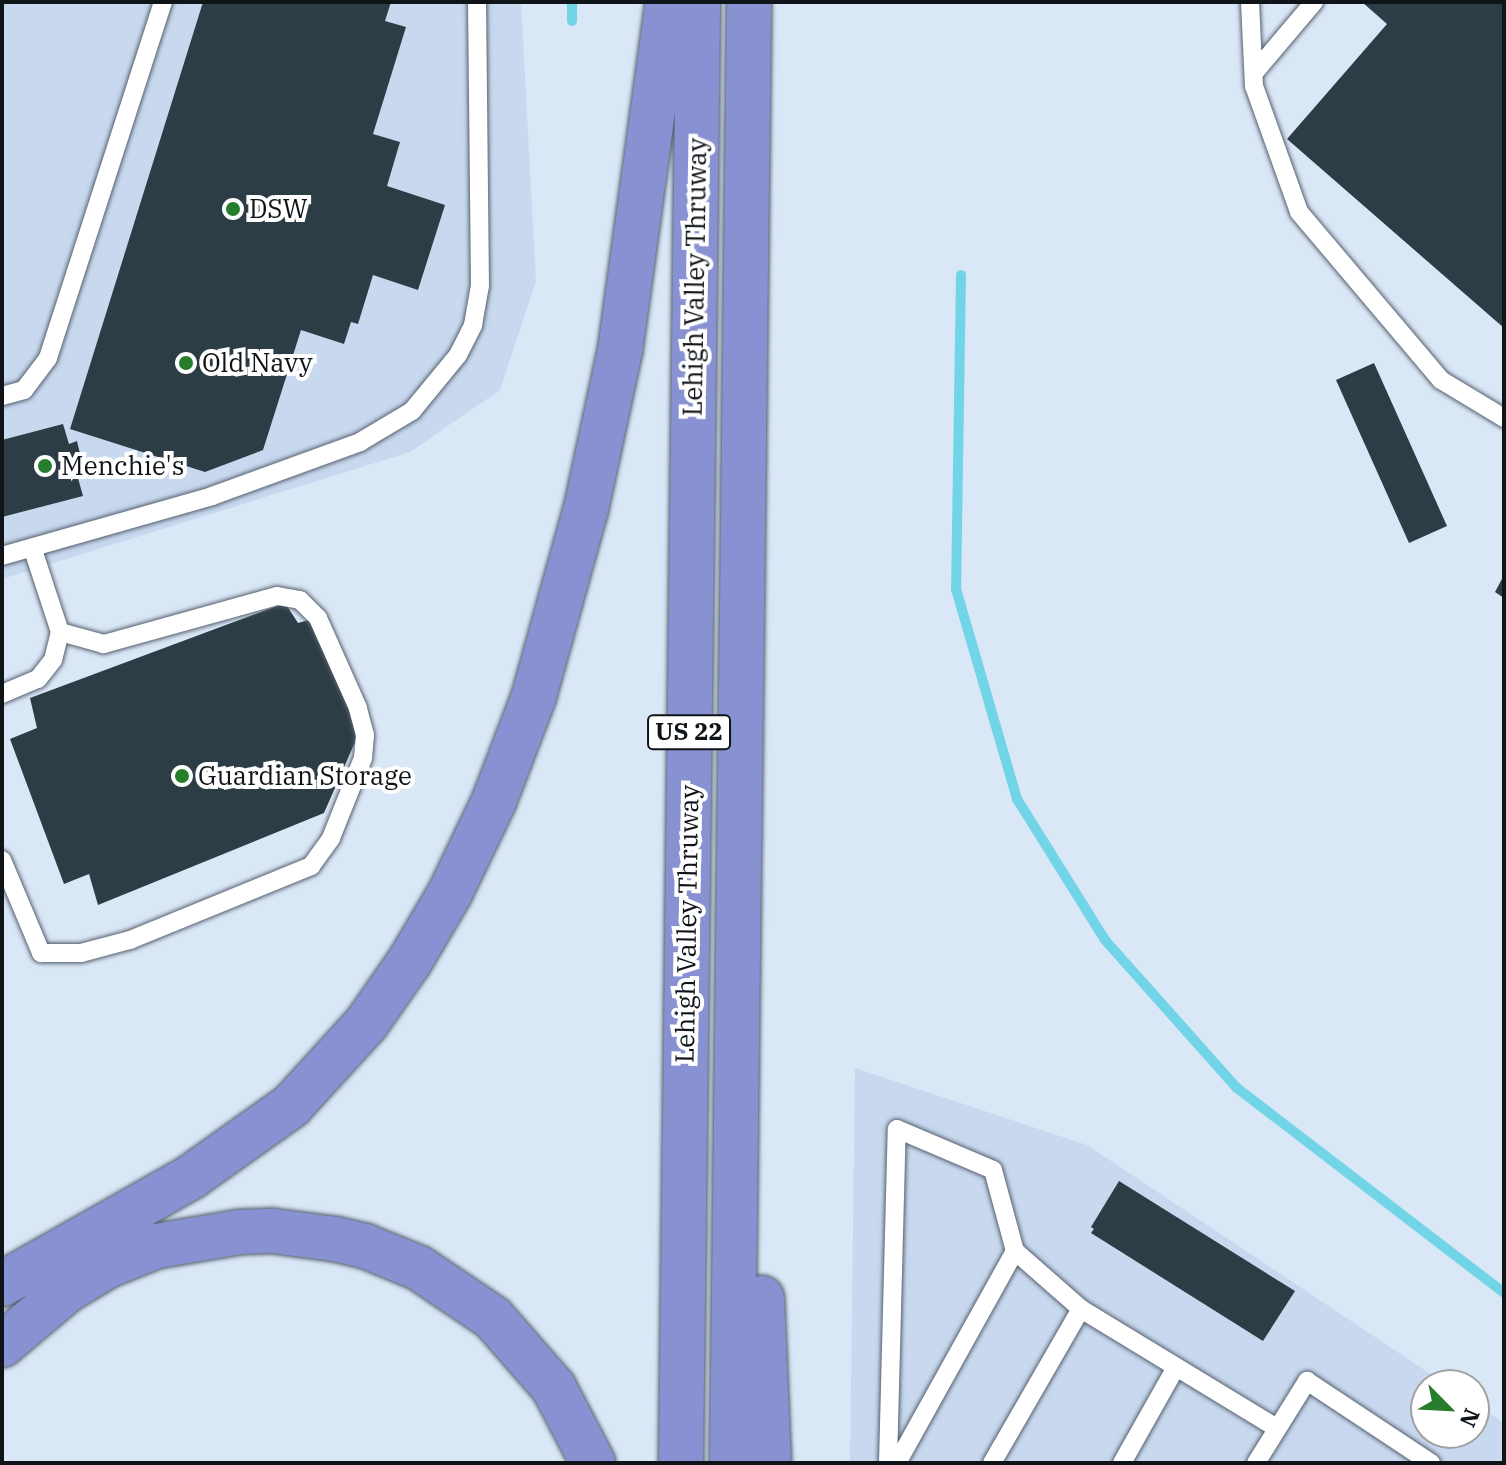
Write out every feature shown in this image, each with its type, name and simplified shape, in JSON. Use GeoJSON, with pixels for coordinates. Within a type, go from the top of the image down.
{"type":"FeatureCollection","features":[{"type":"Feature","properties":{"kind":"highway"},"geometry":{"type":"LineString","coordinates":[[2,1284],[191,1177],[291,1106],[366,1024],[410,961],[450,893],[494,801],[534,696],[586,509],[620,351],[668,2]]}},
{"type":"Feature","properties":{"kind":"highway","name":"Lehigh Valley Thruway"},"geometry":{"type":"LineString","coordinates":[[681,1463],[698,2]]}},
{"type":"Feature","properties":{"kind":"highway","name":"Lehigh Valley Thruway"},"geometry":{"type":"LineString","coordinates":[[732,1463],[749,2]]}},
{"type":"Feature","properties":{"kind":"highway"},"geometry":{"type":"LineString","coordinates":[[741,749],[769,1463]]}},
{"type":"Feature","properties":{"kind":"highway"},"geometry":{"type":"LineString","coordinates":[[2,1345],[67,1290],[109,1265],[157,1246],[240,1232],[304,1234],[335,1239],[365,1246],[419,1268],[493,1318],[554,1388],[593,1463]]}},
{"type":"Feature","properties":{"kind":"lane"},"geometry":{"type":"LineString","coordinates":[[2,396],[24,390],[48,358],[163,2]]}},
{"type":"Feature","properties":{"kind":"lane"},"geometry":{"type":"LineString","coordinates":[[2,556],[212,496],[360,442],[412,411],[458,355],[473,325],[480,286],[477,2]]}},
{"type":"Feature","properties":{"kind":"lane"},"geometry":{"type":"LineString","coordinates":[[1250,2],[1254,86],[1299,212],[1441,380],[1504,418]]}},
{"type":"Feature","properties":{"kind":"lane"},"geometry":{"type":"LineString","coordinates":[[1254,73],[1314,2]]}},
{"type":"Feature","properties":{"kind":"lane"},"geometry":{"type":"LineString","coordinates":[[2,694],[38,679],[53,660],[60,632],[32,547]]}},
{"type":"Feature","properties":{"kind":"lane"},"geometry":{"type":"LineString","coordinates":[[2,860],[41,953],[81,953],[130,940],[311,866],[331,838],[363,758],[365,735],[358,708],[318,618],[300,600],[277,596],[104,644],[60,632]]}},
{"type":"Feature","properties":{"kind":"lane"},"geometry":{"type":"LineString","coordinates":[[888,1463],[897,1129],[993,1170],[1015,1251],[1081,1309],[1277,1428]]}},
{"type":"Feature","properties":{"kind":"lane"},"geometry":{"type":"LineString","coordinates":[[897,1463],[1015,1251]]}},
{"type":"Feature","properties":{"kind":"lane"},"geometry":{"type":"LineString","coordinates":[[992,1463],[1081,1309]]}},
{"type":"Feature","properties":{"kind":"lane"},"geometry":{"type":"LineString","coordinates":[[1122,1463],[1176,1367]]}},
{"type":"Feature","properties":{"kind":"lane"},"geometry":{"type":"LineString","coordinates":[[1256,1463],[1307,1381],[1431,1463]]}},
{"type":"Feature","properties":{"kind":"shaded area"},"geometry":{"type":"Polygon","coordinates":[[[2,2],[521,2],[536,281],[500,390],[410,452],[2,579],[2,2]]]}},
{"type":"Feature","properties":{"kind":"shaded area"},"geometry":{"type":"Polygon","coordinates":[[[855,1068],[1087,1145],[1423,1369],[1410,1369],[1410,1449],[1490,1449],[1490,1414],[1504,1423],[1504,1463],[850,1463],[855,1068]]]}},
{"type":"Feature","properties":{"kind":"building"},"geometry":{"type":"Polygon","coordinates":[[[203,2],[391,2],[385,21],[406,27],[373,134],[400,142],[387,186],[445,205],[418,290],[373,275],[358,324],[351,322],[344,344],[301,330],[263,450],[205,472],[70,429],[203,2]]]}},
{"type":"Feature","properties":{"kind":"building"},"geometry":{"type":"Polygon","coordinates":[[[1362,2],[1504,2],[1504,328],[1287,139],[1387,24],[1362,2]]]}},
{"type":"Feature","properties":{"kind":"building"},"geometry":{"type":"Polygon","coordinates":[[[1374,363],[1447,526],[1409,543],[1336,380],[1374,363]]]}},
{"type":"Feature","properties":{"kind":"building"},"geometry":{"type":"Polygon","coordinates":[[[63,424],[69,444],[77,441],[81,458],[73,460],[83,496],[2,517],[2,440],[63,424]]]}},
{"type":"Feature","properties":{"kind":"building"},"geometry":{"type":"Polygon","coordinates":[[[1504,575],[1504,598],[1495,592],[1504,575]]]}},
{"type":"Feature","properties":{"kind":"building","name":"Guardian Storage"},"geometry":{"type":"Polygon","coordinates":[[[285,603],[298,623],[313,619],[359,733],[324,813],[98,905],[89,874],[64,884],[10,739],[37,728],[30,698],[285,603]]]}},
{"type":"Feature","properties":{"kind":"building"},"geometry":{"type":"Polygon","coordinates":[[[1119,1181],[1295,1291],[1263,1341],[1091,1233],[1094,1229],[1091,1227],[1119,1181]]]}},
{"type":"Feature","properties":{"kind":"waterway"},"geometry":{"type":"LineString","coordinates":[[572,2],[572,21]]}},
{"type":"Feature","properties":{"kind":"waterway"},"geometry":{"type":"LineString","coordinates":[[961,275],[956,589],[1017,799],[1105,940],[1237,1088],[1504,1293]]}},
{"type":"Feature","properties":{"kind":"place","name":"DSW"},"geometry":{"type":"Point","coordinates":[233,209]}},
{"type":"Feature","properties":{"kind":"place","name":"Old Navy"},"geometry":{"type":"Point","coordinates":[186,363]}},
{"type":"Feature","properties":{"kind":"place","name":"Menchie's"},"geometry":{"type":"Point","coordinates":[45,466]}},
{"type":"Feature","properties":{"kind":"place","name":"Guardian Storage"},"geometry":{"type":"Point","coordinates":[182,776]}}]}
